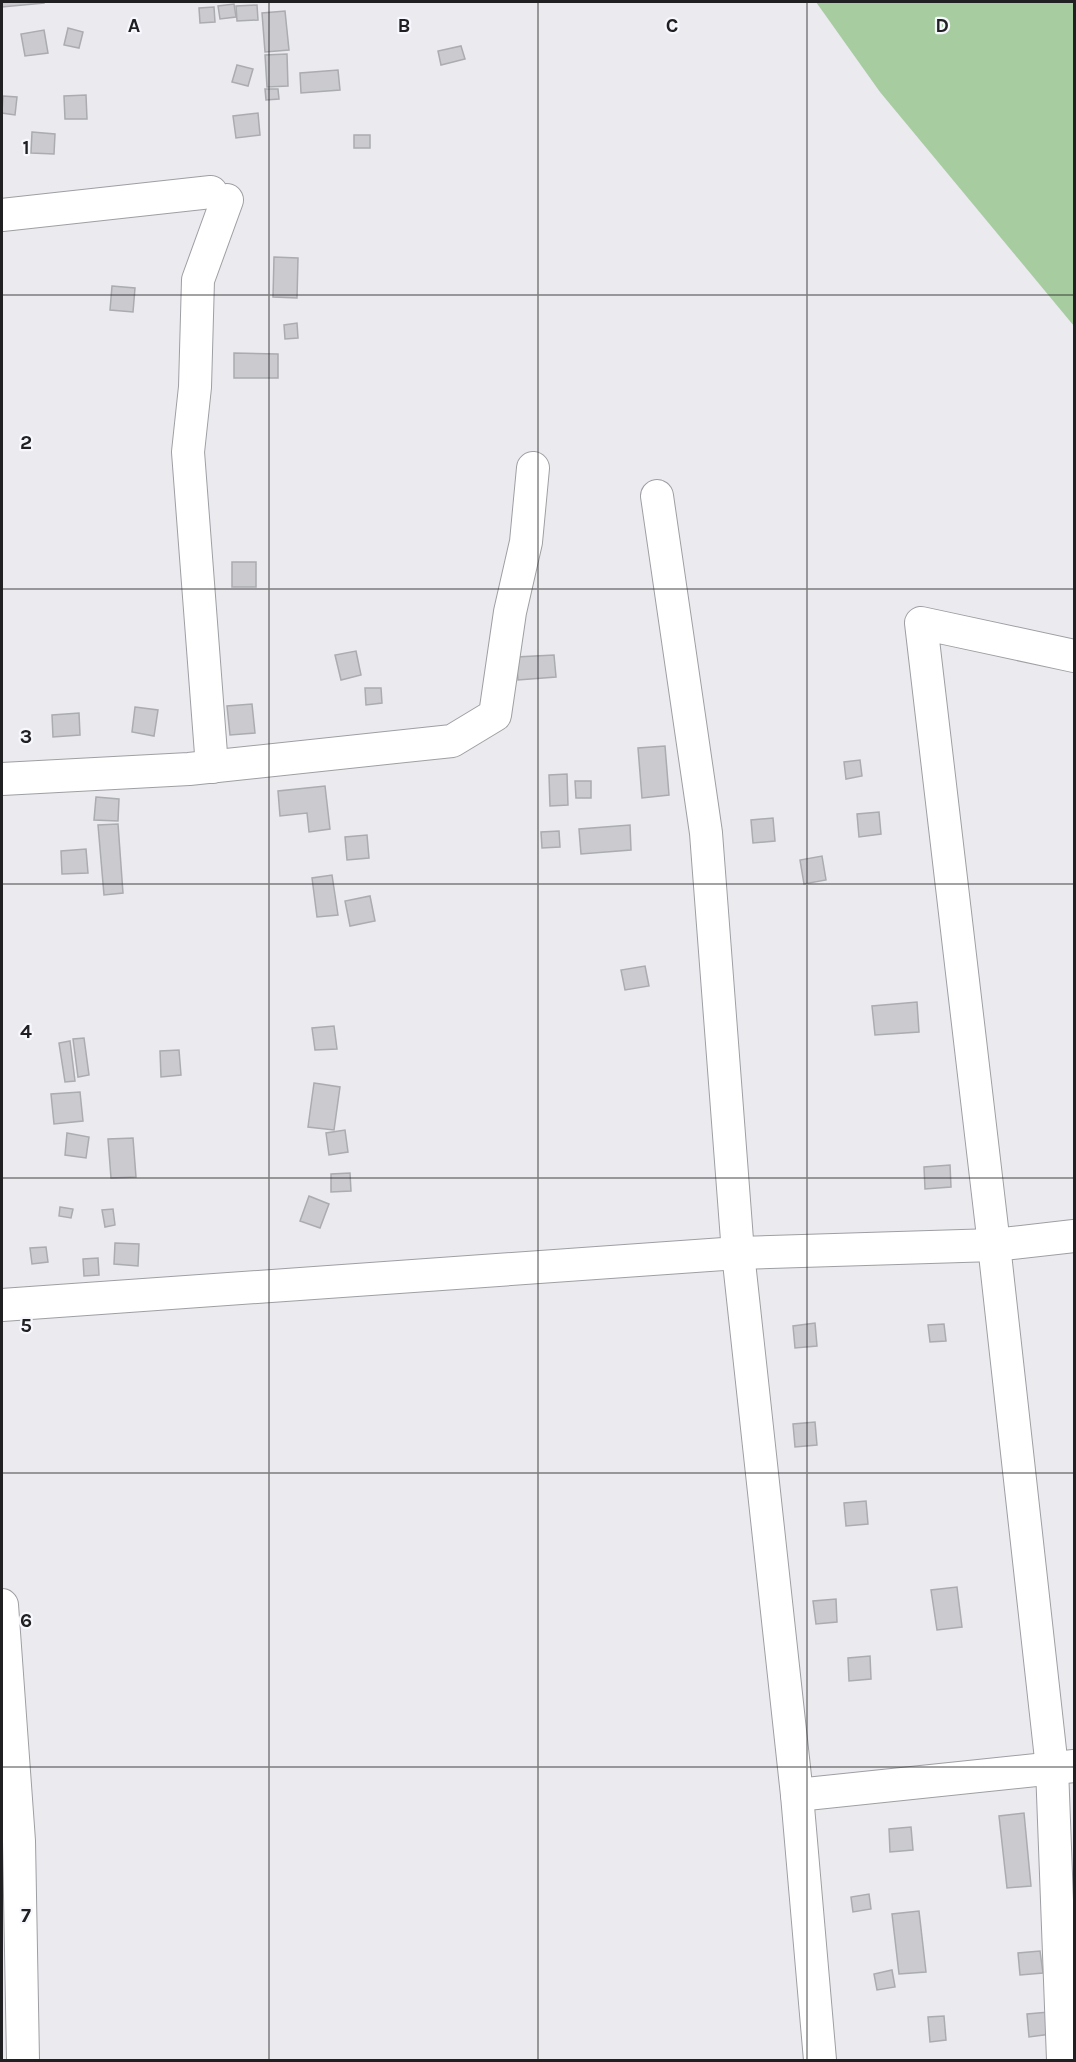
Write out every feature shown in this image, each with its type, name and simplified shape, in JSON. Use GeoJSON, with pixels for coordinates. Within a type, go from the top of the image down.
{"type":"FeatureCollection","features":[{"type":"Feature","properties":{"kind":"street"},"geometry":{"type":"LineString","coordinates":[[2,214],[219,196],[198,280],[195,387],[188,452],[212,767]]}},
{"type":"Feature","properties":{"kind":"street"},"geometry":{"type":"LineString","coordinates":[[2,778],[212,767],[452,741],[495,715],[510,612],[526,542],[533,468]]}},
{"type":"Feature","properties":{"kind":"street"},"geometry":{"type":"LineString","coordinates":[[657,496],[706,833],[738,1253],[797,1795],[820,2061]]}},
{"type":"Feature","properties":{"kind":"street"},"geometry":{"type":"LineString","coordinates":[[1063,2061],[1063,1767],[994,1245],[921,623],[1074,656]]}},
{"type":"Feature","properties":{"kind":"street"},"geometry":{"type":"LineString","coordinates":[[2,1305],[738,1253],[994,1245],[1074,1236]]}},
{"type":"Feature","properties":{"kind":"street"},"geometry":{"type":"LineString","coordinates":[[2,1605],[19,1841],[23,2061]]}},
{"type":"Feature","properties":{"kind":"street"},"geometry":{"type":"LineString","coordinates":[[797,1795],[1063,1767]]}},
{"type":"Feature","properties":{"kind":"green space"},"geometry":{"type":"Polygon","coordinates":[[[816,2],[1074,2],[1074,326],[880,92],[816,2]]]}},
{"type":"Feature","properties":{"kind":"building"},"geometry":{"type":"Polygon","coordinates":[[[2,2],[44,2],[44,3],[2,7],[2,2]]]}},
{"type":"Feature","properties":{"kind":"building"},"geometry":{"type":"Polygon","coordinates":[[[234,4],[236,17],[220,19],[218,6],[234,4]]]}},
{"type":"Feature","properties":{"kind":"building"},"geometry":{"type":"Polygon","coordinates":[[[257,5],[258,20],[237,21],[236,6],[257,5]]]}},
{"type":"Feature","properties":{"kind":"building"},"geometry":{"type":"Polygon","coordinates":[[[214,7],[215,22],[200,23],[199,8],[214,7]]]}},
{"type":"Feature","properties":{"kind":"building"},"geometry":{"type":"Polygon","coordinates":[[[285,11],[289,50],[265,52],[262,13],[285,11]]]}},
{"type":"Feature","properties":{"kind":"building"},"geometry":{"type":"Polygon","coordinates":[[[68,28],[83,32],[79,48],[64,45],[68,28]]]}},
{"type":"Feature","properties":{"kind":"building"},"geometry":{"type":"Polygon","coordinates":[[[44,30],[48,53],[25,56],[21,34],[44,30]]]}},
{"type":"Feature","properties":{"kind":"building"},"geometry":{"type":"Polygon","coordinates":[[[461,46],[465,59],[441,65],[438,51],[461,46]]]}},
{"type":"Feature","properties":{"kind":"building"},"geometry":{"type":"Polygon","coordinates":[[[287,54],[288,86],[267,87],[265,55],[287,54]]]}},
{"type":"Feature","properties":{"kind":"building"},"geometry":{"type":"Polygon","coordinates":[[[237,65],[253,69],[248,86],[232,82],[237,65]]]}},
{"type":"Feature","properties":{"kind":"building"},"geometry":{"type":"Polygon","coordinates":[[[338,70],[340,90],[301,93],[300,73],[338,70]]]}},
{"type":"Feature","properties":{"kind":"building"},"geometry":{"type":"Polygon","coordinates":[[[265,89],[278,89],[279,99],[266,100],[265,89]]]}},
{"type":"Feature","properties":{"kind":"building"},"geometry":{"type":"Polygon","coordinates":[[[86,95],[87,119],[65,119],[64,96],[86,95]]]}},
{"type":"Feature","properties":{"kind":"building"},"geometry":{"type":"Polygon","coordinates":[[[3,96],[17,97],[15,115],[2,113],[3,96]]]}},
{"type":"Feature","properties":{"kind":"building"},"geometry":{"type":"Polygon","coordinates":[[[258,113],[260,135],[236,138],[233,116],[258,113]]]}},
{"type":"Feature","properties":{"kind":"building"},"geometry":{"type":"Polygon","coordinates":[[[32,132],[55,134],[54,154],[31,153],[32,132]]]}},
{"type":"Feature","properties":{"kind":"building"},"geometry":{"type":"Polygon","coordinates":[[[354,135],[370,135],[370,148],[354,148],[354,135]]]}},
{"type":"Feature","properties":{"kind":"building"},"geometry":{"type":"Polygon","coordinates":[[[274,257],[298,258],[297,298],[273,297],[274,257]]]}},
{"type":"Feature","properties":{"kind":"building"},"geometry":{"type":"Polygon","coordinates":[[[112,286],[135,288],[133,312],[110,310],[112,286]]]}},
{"type":"Feature","properties":{"kind":"building"},"geometry":{"type":"Polygon","coordinates":[[[297,323],[298,338],[285,339],[284,325],[297,323]]]}},
{"type":"Feature","properties":{"kind":"building"},"geometry":{"type":"Polygon","coordinates":[[[234,353],[278,354],[278,378],[234,378],[234,353]]]}},
{"type":"Feature","properties":{"kind":"building"},"geometry":{"type":"Polygon","coordinates":[[[232,562],[256,562],[256,587],[232,587],[232,562]]]}},
{"type":"Feature","properties":{"kind":"building"},"geometry":{"type":"Polygon","coordinates":[[[356,651],[361,675],[341,680],[335,655],[356,651]]]}},
{"type":"Feature","properties":{"kind":"building"},"geometry":{"type":"Polygon","coordinates":[[[554,655],[556,677],[518,680],[516,657],[554,655]]]}},
{"type":"Feature","properties":{"kind":"building"},"geometry":{"type":"Polygon","coordinates":[[[365,688],[381,688],[382,703],[366,705],[365,688]]]}},
{"type":"Feature","properties":{"kind":"building"},"geometry":{"type":"Polygon","coordinates":[[[252,704],[255,733],[230,735],[227,706],[252,704]]]}},
{"type":"Feature","properties":{"kind":"building"},"geometry":{"type":"Polygon","coordinates":[[[135,707],[158,710],[154,736],[132,732],[135,707]]]}},
{"type":"Feature","properties":{"kind":"building"},"geometry":{"type":"Polygon","coordinates":[[[79,713],[80,735],[53,737],[52,715],[79,713]]]}},
{"type":"Feature","properties":{"kind":"building"},"geometry":{"type":"Polygon","coordinates":[[[665,746],[669,795],[642,798],[638,748],[665,746]]]}},
{"type":"Feature","properties":{"kind":"building"},"geometry":{"type":"Polygon","coordinates":[[[860,760],[862,776],[846,779],[844,762],[860,760]]]}},
{"type":"Feature","properties":{"kind":"building"},"geometry":{"type":"Polygon","coordinates":[[[567,774],[568,805],[550,806],[549,775],[567,774]]]}},
{"type":"Feature","properties":{"kind":"building"},"geometry":{"type":"Polygon","coordinates":[[[575,781],[591,781],[591,798],[576,798],[575,781]]]}},
{"type":"Feature","properties":{"kind":"building"},"geometry":{"type":"Polygon","coordinates":[[[325,786],[330,829],[309,832],[307,813],[280,816],[278,791],[325,786]]]}},
{"type":"Feature","properties":{"kind":"building"},"geometry":{"type":"Polygon","coordinates":[[[96,797],[119,799],[118,821],[94,820],[96,797]]]}},
{"type":"Feature","properties":{"kind":"building"},"geometry":{"type":"Polygon","coordinates":[[[879,812],[881,834],[859,837],[857,814],[879,812]]]}},
{"type":"Feature","properties":{"kind":"building"},"geometry":{"type":"Polygon","coordinates":[[[773,818],[775,841],[753,843],[751,820],[773,818]]]}},
{"type":"Feature","properties":{"kind":"building"},"geometry":{"type":"Polygon","coordinates":[[[118,824],[123,893],[104,895],[98,825],[118,824]]]}},
{"type":"Feature","properties":{"kind":"building"},"geometry":{"type":"Polygon","coordinates":[[[630,825],[631,850],[581,854],[579,829],[630,825]]]}},
{"type":"Feature","properties":{"kind":"building"},"geometry":{"type":"Polygon","coordinates":[[[559,831],[560,847],[542,848],[541,832],[559,831]]]}},
{"type":"Feature","properties":{"kind":"building"},"geometry":{"type":"Polygon","coordinates":[[[367,835],[369,858],[347,860],[345,837],[367,835]]]}},
{"type":"Feature","properties":{"kind":"building"},"geometry":{"type":"Polygon","coordinates":[[[86,849],[88,873],[62,874],[61,851],[86,849]]]}},
{"type":"Feature","properties":{"kind":"building"},"geometry":{"type":"Polygon","coordinates":[[[822,856],[826,880],[804,884],[800,860],[822,856]]]}},
{"type":"Feature","properties":{"kind":"building"},"geometry":{"type":"Polygon","coordinates":[[[332,875],[338,915],[317,917],[312,878],[332,875]]]}},
{"type":"Feature","properties":{"kind":"building"},"geometry":{"type":"Polygon","coordinates":[[[370,896],[375,921],[350,926],[345,901],[370,896]]]}},
{"type":"Feature","properties":{"kind":"building"},"geometry":{"type":"Polygon","coordinates":[[[645,966],[649,986],[625,990],[621,970],[645,966]]]}},
{"type":"Feature","properties":{"kind":"building"},"geometry":{"type":"Polygon","coordinates":[[[917,1002],[919,1032],[875,1035],[872,1006],[917,1002]]]}},
{"type":"Feature","properties":{"kind":"building"},"geometry":{"type":"Polygon","coordinates":[[[334,1026],[337,1049],[315,1050],[312,1028],[334,1026]]]}},
{"type":"Feature","properties":{"kind":"building"},"geometry":{"type":"Polygon","coordinates":[[[84,1038],[89,1075],[78,1077],[73,1039],[84,1038]]]}},
{"type":"Feature","properties":{"kind":"building"},"geometry":{"type":"Polygon","coordinates":[[[70,1041],[75,1081],[65,1082],[59,1043],[70,1041]]]}},
{"type":"Feature","properties":{"kind":"building"},"geometry":{"type":"Polygon","coordinates":[[[179,1050],[181,1075],[161,1077],[160,1051],[179,1050]]]}},
{"type":"Feature","properties":{"kind":"building"},"geometry":{"type":"Polygon","coordinates":[[[314,1083],[340,1087],[334,1130],[308,1127],[314,1083]]]}},
{"type":"Feature","properties":{"kind":"building"},"geometry":{"type":"Polygon","coordinates":[[[80,1092],[83,1121],[54,1124],[51,1094],[80,1092]]]}},
{"type":"Feature","properties":{"kind":"building"},"geometry":{"type":"Polygon","coordinates":[[[345,1130],[348,1152],[329,1155],[326,1133],[345,1130]]]}},
{"type":"Feature","properties":{"kind":"building"},"geometry":{"type":"Polygon","coordinates":[[[67,1133],[89,1137],[86,1158],[65,1155],[67,1133]]]}},
{"type":"Feature","properties":{"kind":"building"},"geometry":{"type":"Polygon","coordinates":[[[133,1138],[136,1177],[111,1178],[108,1139],[133,1138]]]}},
{"type":"Feature","properties":{"kind":"building"},"geometry":{"type":"Polygon","coordinates":[[[950,1165],[951,1187],[925,1189],[924,1167],[950,1165]]]}},
{"type":"Feature","properties":{"kind":"building"},"geometry":{"type":"Polygon","coordinates":[[[350,1173],[351,1191],[331,1192],[331,1174],[350,1173]]]}},
{"type":"Feature","properties":{"kind":"building"},"geometry":{"type":"Polygon","coordinates":[[[309,1196],[329,1204],[320,1228],[300,1221],[309,1196]]]}},
{"type":"Feature","properties":{"kind":"building"},"geometry":{"type":"Polygon","coordinates":[[[60,1207],[73,1209],[71,1218],[59,1216],[60,1207]]]}},
{"type":"Feature","properties":{"kind":"building"},"geometry":{"type":"Polygon","coordinates":[[[113,1209],[115,1225],[105,1227],[102,1210],[113,1209]]]}},
{"type":"Feature","properties":{"kind":"building"},"geometry":{"type":"Polygon","coordinates":[[[115,1243],[139,1244],[138,1266],[114,1264],[115,1243]]]}},
{"type":"Feature","properties":{"kind":"building"},"geometry":{"type":"Polygon","coordinates":[[[46,1247],[48,1262],[32,1264],[30,1248],[46,1247]]]}},
{"type":"Feature","properties":{"kind":"building"},"geometry":{"type":"Polygon","coordinates":[[[98,1258],[99,1275],[84,1276],[83,1259],[98,1258]]]}},
{"type":"Feature","properties":{"kind":"building"},"geometry":{"type":"Polygon","coordinates":[[[815,1323],[817,1346],[795,1348],[793,1326],[815,1323]]]}},
{"type":"Feature","properties":{"kind":"building"},"geometry":{"type":"Polygon","coordinates":[[[944,1324],[946,1341],[930,1342],[928,1325],[944,1324]]]}},
{"type":"Feature","properties":{"kind":"building"},"geometry":{"type":"Polygon","coordinates":[[[815,1422],[817,1445],[795,1447],[793,1424],[815,1422]]]}},
{"type":"Feature","properties":{"kind":"building"},"geometry":{"type":"Polygon","coordinates":[[[866,1501],[868,1524],[846,1526],[844,1503],[866,1501]]]}},
{"type":"Feature","properties":{"kind":"building"},"geometry":{"type":"Polygon","coordinates":[[[957,1587],[962,1627],[937,1630],[931,1590],[957,1587]]]}},
{"type":"Feature","properties":{"kind":"building"},"geometry":{"type":"Polygon","coordinates":[[[836,1599],[837,1622],[816,1624],[813,1601],[836,1599]]]}},
{"type":"Feature","properties":{"kind":"building"},"geometry":{"type":"Polygon","coordinates":[[[870,1656],[871,1679],[849,1681],[848,1658],[870,1656]]]}},
{"type":"Feature","properties":{"kind":"building"},"geometry":{"type":"Polygon","coordinates":[[[1024,1813],[1031,1886],[1007,1888],[999,1816],[1024,1813]]]}},
{"type":"Feature","properties":{"kind":"building"},"geometry":{"type":"Polygon","coordinates":[[[911,1827],[913,1850],[890,1852],[889,1829],[911,1827]]]}},
{"type":"Feature","properties":{"kind":"building"},"geometry":{"type":"Polygon","coordinates":[[[869,1894],[871,1909],[853,1912],[851,1897],[869,1894]]]}},
{"type":"Feature","properties":{"kind":"building"},"geometry":{"type":"Polygon","coordinates":[[[919,1911],[926,1972],[899,1974],[892,1914],[919,1911]]]}},
{"type":"Feature","properties":{"kind":"building"},"geometry":{"type":"Polygon","coordinates":[[[1040,1951],[1043,1973],[1020,1975],[1018,1953],[1040,1951]]]}},
{"type":"Feature","properties":{"kind":"building"},"geometry":{"type":"Polygon","coordinates":[[[892,1970],[895,1987],[877,1990],[874,1974],[892,1970]]]}},
{"type":"Feature","properties":{"kind":"building"},"geometry":{"type":"Polygon","coordinates":[[[1049,2012],[1051,2034],[1029,2037],[1027,2014],[1049,2012]]]}},
{"type":"Feature","properties":{"kind":"building"},"geometry":{"type":"Polygon","coordinates":[[[944,2016],[946,2040],[930,2042],[928,2017],[944,2016]]]}}]}
